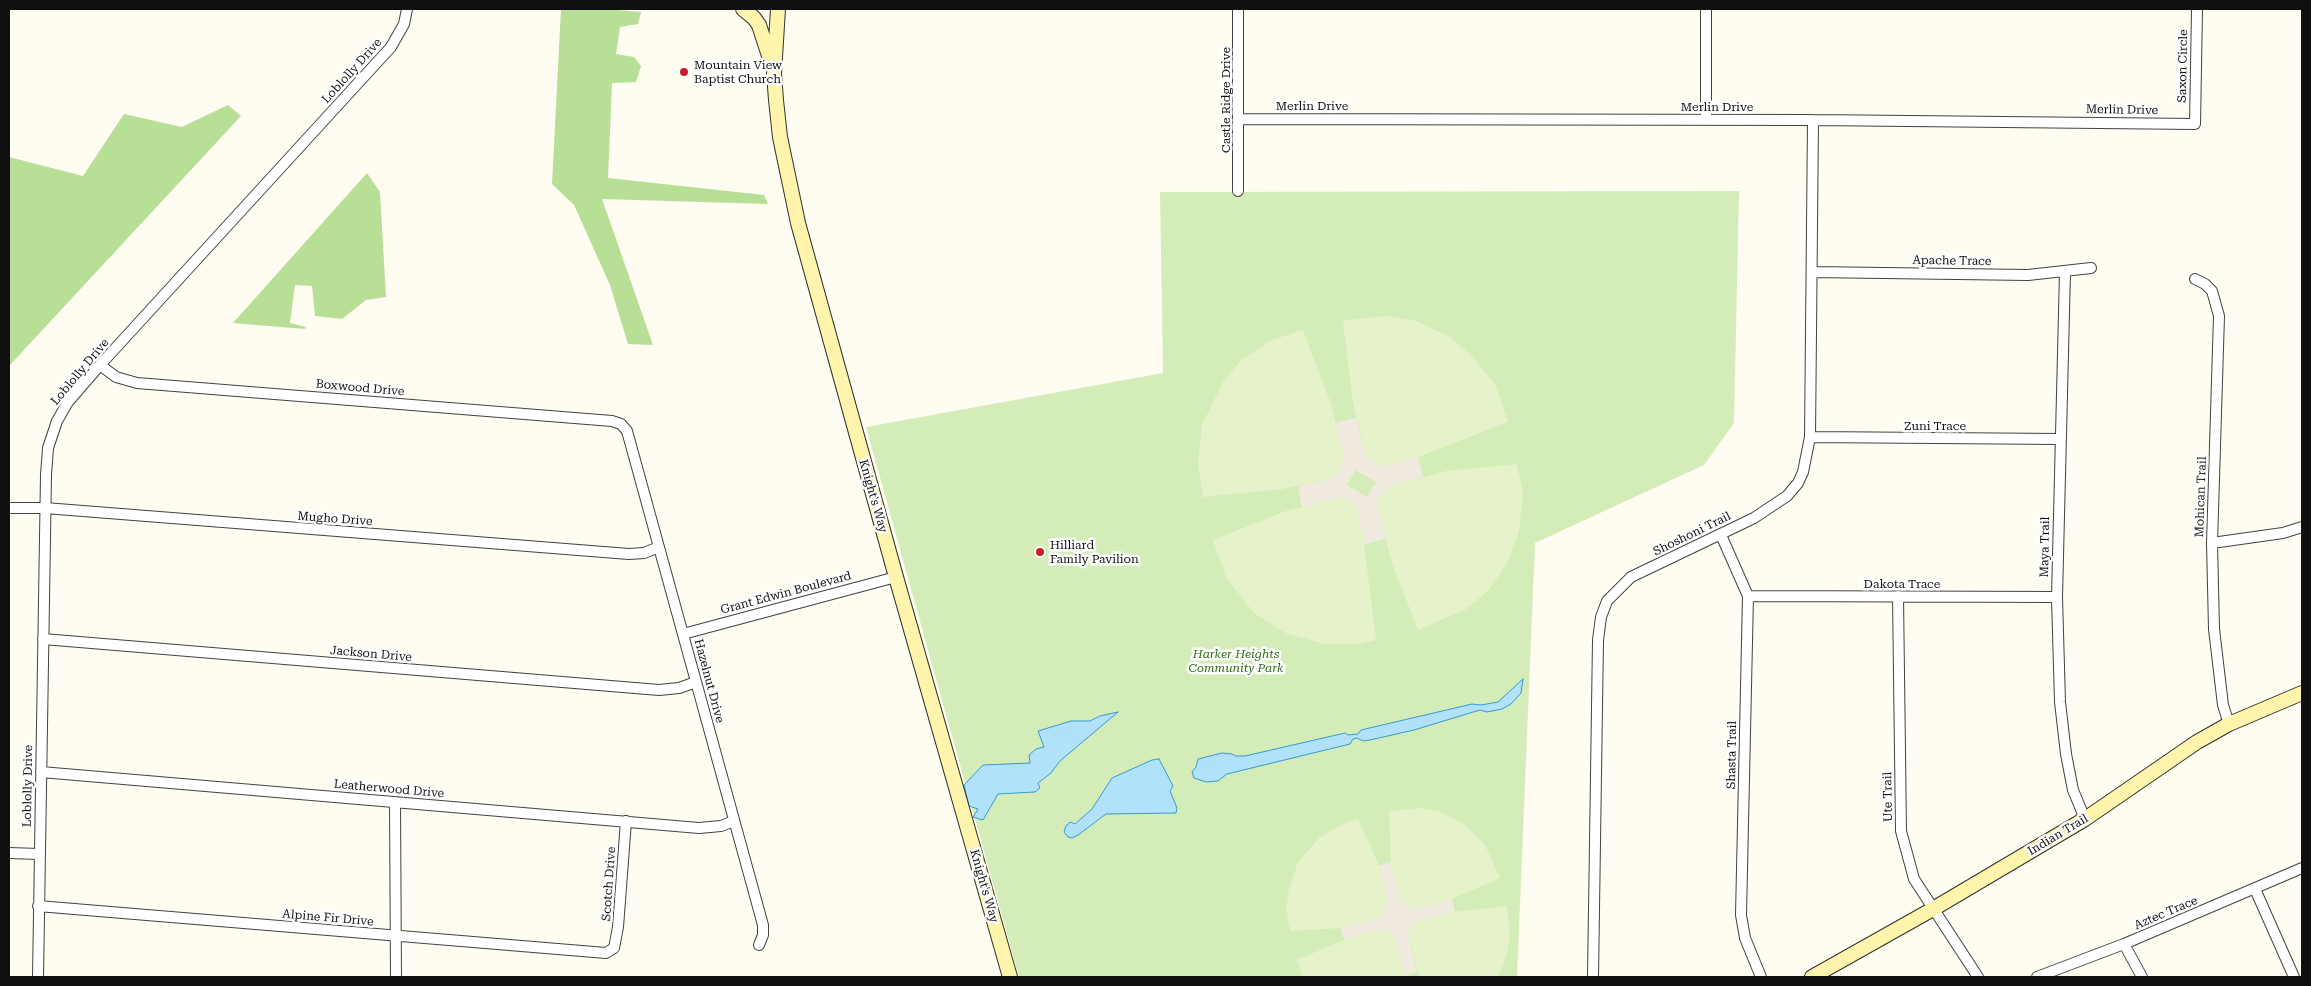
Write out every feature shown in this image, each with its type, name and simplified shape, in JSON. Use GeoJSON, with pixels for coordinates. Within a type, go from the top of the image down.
{"type":"FeatureCollection","features":[{"type":"Feature","properties":{"kind":"main road"},"geometry":{"type":"LineString","coordinates":[[743,9],[759,25],[774,73]]}},
{"type":"Feature","properties":{"kind":"main road","name":"Knight's Way"},"geometry":{"type":"LineString","coordinates":[[778,9],[774,73],[780,137],[798,223],[1010,977]]}},
{"type":"Feature","properties":{"kind":"main road","name":"Indian Trail"},"geometry":{"type":"LineString","coordinates":[[1812,977],[1933,910],[2085,819],[2170,758],[2229,724],[2302,692]]}},
{"type":"Feature","properties":{"kind":"street","name":"Loblolly Drive"},"geometry":{"type":"LineString","coordinates":[[38,977],[45,508],[48,448],[57,421],[68,402],[100,365],[391,46],[404,24],[407,9]]}},
{"type":"Feature","properties":{"kind":"street","name":"Castle Ridge Drive"},"geometry":{"type":"LineString","coordinates":[[1238,9],[1238,191]]}},
{"type":"Feature","properties":{"kind":"street"},"geometry":{"type":"LineString","coordinates":[[1706,9],[1706,120]]}},
{"type":"Feature","properties":{"kind":"street","name":"Saxon Circle"},"geometry":{"type":"LineString","coordinates":[[2195,124],[2197,9]]}},
{"type":"Feature","properties":{"kind":"street","name":"Merlin Drive"},"geometry":{"type":"LineString","coordinates":[[1238,119],[1814,120],[2195,124]]}},
{"type":"Feature","properties":{"kind":"street","name":"Shoshoni Trail"},"geometry":{"type":"LineString","coordinates":[[1593,977],[1598,640],[1601,617],[1607,601],[1631,578],[1754,518],[1788,496],[1798,483],[1803,472],[1810,437],[1814,120]]}},
{"type":"Feature","properties":{"kind":"street","name":"Apache Trace"},"geometry":{"type":"LineString","coordinates":[[1812,272],[2028,275],[2091,268]]}},
{"type":"Feature","properties":{"kind":"street","name":"Maya Trail"},"geometry":{"type":"LineString","coordinates":[[2065,272],[2056,597],[2060,702],[2066,754],[2073,790],[2085,819]]}},
{"type":"Feature","properties":{"kind":"street","name":"Mohican Trail"},"geometry":{"type":"LineString","coordinates":[[2195,279],[2205,284],[2212,292],[2219,316],[2212,543],[2216,660],[2223,705],[2229,724]]}},
{"type":"Feature","properties":{"kind":"street","name":"Boxwood Drive"},"geometry":{"type":"LineString","coordinates":[[100,365],[116,377],[137,383],[612,421],[621,424]]}},
{"type":"Feature","properties":{"kind":"street","name":"Hazelnut Drive"},"geometry":{"type":"LineString","coordinates":[[621,424],[627,431],[763,924],[764,935],[759,945]]}},
{"type":"Feature","properties":{"kind":"street","name":"Zuni Trace"},"geometry":{"type":"LineString","coordinates":[[1810,437],[2060,439]]}},
{"type":"Feature","properties":{"kind":"street","name":"Mugho Drive"},"geometry":{"type":"LineString","coordinates":[[9,508],[45,508],[629,554],[644,553],[659,547]]}},
{"type":"Feature","properties":{"kind":"street"},"geometry":{"type":"LineString","coordinates":[[2212,543],[2283,533],[2302,527]]}},
{"type":"Feature","properties":{"kind":"street","name":"Shasta Trail"},"geometry":{"type":"LineString","coordinates":[[1721,535],[1748,596],[1741,915],[1745,938],[1761,977]]}},
{"type":"Feature","properties":{"kind":"street","name":"Grant Edwin Boulevard"},"geometry":{"type":"LineString","coordinates":[[683,634],[896,577]]}},
{"type":"Feature","properties":{"kind":"street","name":"Dakota Trace"},"geometry":{"type":"LineString","coordinates":[[1748,596],[2056,597]]}},
{"type":"Feature","properties":{"kind":"street","name":"Ute Trail"},"geometry":{"type":"LineString","coordinates":[[1898,596],[1901,831],[1914,879],[1978,977]]}},
{"type":"Feature","properties":{"kind":"street","name":"Jackson Drive"},"geometry":{"type":"LineString","coordinates":[[43,639],[659,690],[679,688],[696,682]]}},
{"type":"Feature","properties":{"kind":"street","name":"Leatherwood Drive"},"geometry":{"type":"LineString","coordinates":[[41,772],[699,828],[720,826],[734,821]]}},
{"type":"Feature","properties":{"kind":"street"},"geometry":{"type":"LineString","coordinates":[[395,802],[396,977]]}},
{"type":"Feature","properties":{"kind":"street","name":"Scotch Drive"},"geometry":{"type":"LineString","coordinates":[[614,948],[618,927],[626,821]]}},
{"type":"Feature","properties":{"kind":"street"},"geometry":{"type":"LineString","coordinates":[[9,853],[39,854]]}},
{"type":"Feature","properties":{"kind":"street","name":"Aztec Trace"},"geometry":{"type":"LineString","coordinates":[[2037,977],[2124,944],[2302,868]]}},
{"type":"Feature","properties":{"kind":"street"},"geometry":{"type":"LineString","coordinates":[[2255,889],[2294,977]]}},
{"type":"Feature","properties":{"kind":"street","name":"Alpine Fir Drive"},"geometry":{"type":"LineString","coordinates":[[38,906],[606,952],[614,948]]}},
{"type":"Feature","properties":{"kind":"street"},"geometry":{"type":"LineString","coordinates":[[2124,944],[2142,977]]}},
{"type":"Feature","properties":{"kind":"green space"},"geometry":{"type":"Polygon","coordinates":[[[561,9],[606,9],[641,12],[638,24],[620,27],[616,54],[634,57],[641,66],[636,82],[612,83],[608,178],[764,195],[768,204],[602,199],[653,345],[628,344],[610,285],[574,205],[552,184],[561,9]]]}},
{"type":"Feature","properties":{"kind":"green space"},"geometry":{"type":"Polygon","coordinates":[[[228,105],[241,116],[9,366],[9,157],[83,176],[124,114],[182,127],[228,105]]]}},
{"type":"Feature","properties":{"kind":"green space"},"geometry":{"type":"Polygon","coordinates":[[[367,173],[380,192],[386,297],[366,300],[342,319],[315,316],[312,286],[295,285],[290,323],[306,327],[305,329],[233,323],[367,173]]]}},
{"type":"Feature","properties":{"kind":"green space","name":"Harker Heights Community Park"},"geometry":{"type":"Polygon","coordinates":[[[1739,191],[1734,423],[1704,465],[1535,543],[1517,977],[1019,977],[866,427],[1163,373],[1160,192],[1739,191]]]}},
{"type":"Feature","properties":{"kind":"green space"},"geometry":{"type":"Polygon","coordinates":[[[1385,316],[1416,321],[1451,338],[1471,355],[1496,386],[1508,422],[1418,457],[1382,466],[1367,457],[1353,403],[1343,321],[1385,316]]]}},
{"type":"Feature","properties":{"kind":"green space"},"geometry":{"type":"Polygon","coordinates":[[[1303,330],[1331,404],[1345,461],[1336,477],[1282,489],[1203,497],[1198,462],[1202,425],[1223,382],[1241,360],[1272,340],[1303,330]]]}},
{"type":"Feature","properties":{"kind":"green space"},"geometry":{"type":"Polygon","coordinates":[[[1517,464],[1523,493],[1519,531],[1508,562],[1488,591],[1466,609],[1418,630],[1392,563],[1377,504],[1387,487],[1447,471],[1517,464]]]}},
{"type":"Feature","properties":{"kind":"green space"},"geometry":{"type":"Polygon","coordinates":[[[1342,498],[1356,507],[1364,544],[1376,640],[1358,644],[1324,644],[1286,633],[1254,613],[1226,577],[1213,540],[1286,511],[1342,498]]]}},
{"type":"Feature","properties":{"kind":"green space"},"geometry":{"type":"Polygon","coordinates":[[[1420,808],[1440,812],[1464,824],[1485,845],[1500,878],[1452,899],[1414,909],[1401,902],[1391,862],[1389,811],[1420,808]]]}},
{"type":"Feature","properties":{"kind":"green space"},"geometry":{"type":"Polygon","coordinates":[[[1358,819],[1379,866],[1388,903],[1380,918],[1341,928],[1290,931],[1286,909],[1289,889],[1298,862],[1319,838],[1338,826],[1358,819]]]}},
{"type":"Feature","properties":{"kind":"green space"},"geometry":{"type":"Polygon","coordinates":[[[1507,906],[1510,938],[1504,964],[1497,977],[1419,977],[1408,934],[1416,922],[1455,912],[1507,906]]]}},
{"type":"Feature","properties":{"kind":"green space"},"geometry":{"type":"Polygon","coordinates":[[[1384,929],[1396,937],[1405,977],[1303,977],[1297,960],[1344,940],[1384,929]]]}},
{"type":"Feature","properties":{"kind":"shaded area"},"geometry":{"type":"Polygon","coordinates":[[[1356,418],[1367,457],[1382,466],[1418,457],[1423,477],[1387,487],[1377,504],[1386,539],[1364,544],[1356,507],[1342,498],[1302,507],[1298,486],[1336,477],[1345,461],[1335,423],[1356,418]],[[1356,470],[1347,485],[1367,497],[1376,482],[1356,470]]]}},
{"type":"Feature","properties":{"kind":"shaded area"},"geometry":{"type":"Polygon","coordinates":[[[1391,862],[1401,902],[1414,909],[1452,899],[1455,912],[1416,922],[1408,934],[1417,972],[1405,976],[1395,937],[1384,929],[1344,940],[1341,928],[1380,918],[1388,903],[1379,866],[1391,862]]]}},
{"type":"Feature","properties":{"kind":"water"},"geometry":{"type":"Polygon","coordinates":[[[1523,679],[1521,693],[1511,704],[1502,709],[1487,712],[1480,710],[1414,730],[1370,740],[1353,739],[1350,744],[1227,774],[1218,781],[1206,782],[1194,778],[1192,772],[1196,767],[1198,759],[1222,753],[1245,756],[1345,733],[1348,735],[1358,734],[1361,730],[1472,704],[1481,705],[1498,702],[1523,679]]]}},
{"type":"Feature","properties":{"kind":"water"},"geometry":{"type":"Polygon","coordinates":[[[1118,712],[1060,761],[1051,773],[1038,783],[1040,788],[1035,792],[998,794],[983,820],[973,817],[978,809],[969,806],[964,785],[983,765],[1030,763],[1029,755],[1036,749],[1044,747],[1038,731],[1071,721],[1090,721],[1100,716],[1118,712]]]}},
{"type":"Feature","properties":{"kind":"water"},"geometry":{"type":"Polygon","coordinates":[[[1159,759],[1173,786],[1170,791],[1177,808],[1176,813],[1106,814],[1078,835],[1072,838],[1068,837],[1064,832],[1066,826],[1070,822],[1075,824],[1092,809],[1112,778],[1152,760],[1159,759]]]}},
{"type":"Feature","properties":{"kind":"place","name":"Mountain View Baptist Church"},"geometry":{"type":"Point","coordinates":[684,72]}},
{"type":"Feature","properties":{"kind":"place","name":"Hilliard Family Pavilion"},"geometry":{"type":"Point","coordinates":[1040,552]}}]}
